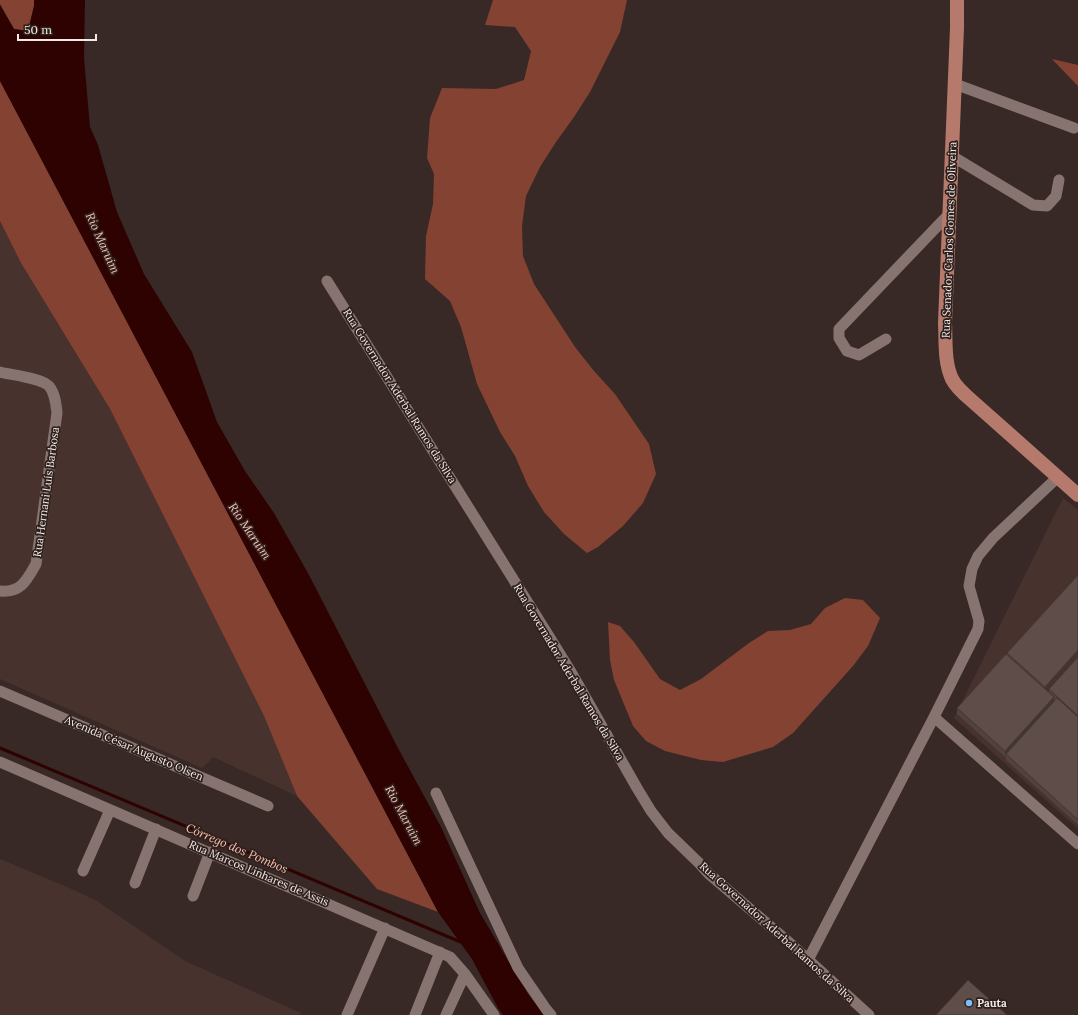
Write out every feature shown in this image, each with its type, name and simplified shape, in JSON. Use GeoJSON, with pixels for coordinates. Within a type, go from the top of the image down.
{"type":"FeatureCollection","features":[{"type":"Feature","properties":{"kind":"main road","name":"Rua Senador Carlos Gomes de Oliveira"},"geometry":{"type":"LineString","coordinates":[[957,0],[945,323],[949,370],[953,380],[960,390],[1078,495]]}},
{"type":"Feature","properties":{"kind":"street"},"geometry":{"type":"LineString","coordinates":[[955,84],[1074,128]]}},
{"type":"Feature","properties":{"kind":"street"},"geometry":{"type":"LineString","coordinates":[[952,156],[1033,205],[1047,206],[1056,196],[1059,180]]}},
{"type":"Feature","properties":{"kind":"street"},"geometry":{"type":"LineString","coordinates":[[886,339],[859,356],[847,351],[839,338],[839,329],[949,214]]}},
{"type":"Feature","properties":{"kind":"street","name":"Rua Governador Aderbal Ramos da Silva"},"geometry":{"type":"LineString","coordinates":[[328,281],[556,648],[651,811],[668,833],[708,874],[869,1015]]}},
{"type":"Feature","properties":{"kind":"street","name":"Rua Hernani Luís Barbosa"},"geometry":{"type":"LineString","coordinates":[[0,372],[40,380],[49,386],[55,397],[57,413],[36,564],[23,584],[14,591],[0,591]]}},
{"type":"Feature","properties":{"kind":"street"},"geometry":{"type":"LineString","coordinates":[[808,960],[978,629],[979,621],[969,586],[972,569],[978,556],[993,538],[1058,477]]}},
{"type":"Feature","properties":{"kind":"street","name":"Avenida César Augusto Olsen"},"geometry":{"type":"LineString","coordinates":[[0,690],[268,806]]}},
{"type":"Feature","properties":{"kind":"street"},"geometry":{"type":"LineString","coordinates":[[934,717],[1078,844]]}},
{"type":"Feature","properties":{"kind":"street","name":"Rua Marcos Linhares de Assis"},"geometry":{"type":"LineString","coordinates":[[0,762],[450,957],[465,974],[494,1015]]}},
{"type":"Feature","properties":{"kind":"street"},"geometry":{"type":"LineString","coordinates":[[436,793],[518,968],[551,1015]]}},
{"type":"Feature","properties":{"kind":"street"},"geometry":{"type":"LineString","coordinates":[[83,871],[110,810]]}},
{"type":"Feature","properties":{"kind":"street"},"geometry":{"type":"LineString","coordinates":[[135,883],[156,829]]}},
{"type":"Feature","properties":{"kind":"street"},"geometry":{"type":"LineString","coordinates":[[193,896],[210,852]]}},
{"type":"Feature","properties":{"kind":"street"},"geometry":{"type":"LineString","coordinates":[[347,1015],[385,928]]}},
{"type":"Feature","properties":{"kind":"street"},"geometry":{"type":"LineString","coordinates":[[415,1015],[440,952]]}},
{"type":"Feature","properties":{"kind":"street"},"geometry":{"type":"LineString","coordinates":[[446,1015],[465,974]]}},
{"type":"Feature","properties":{"kind":"shaded area"},"geometry":{"type":"Polygon","coordinates":[[[0,0],[34,0],[28,31],[14,29],[0,4],[0,0]]]}},
{"type":"Feature","properties":{"kind":"shaded area"},"geometry":{"type":"Polygon","coordinates":[[[493,0],[627,0],[620,32],[590,92],[540,167],[526,196],[522,226],[523,256],[534,284],[575,347],[615,394],[649,444],[656,474],[643,503],[623,526],[598,547],[587,553],[564,534],[544,512],[528,486],[515,456],[500,432],[477,384],[461,327],[450,301],[425,279],[426,236],[433,204],[434,174],[427,158],[430,118],[442,88],[496,89],[524,80],[531,51],[515,27],[485,25],[493,0]]]}},
{"type":"Feature","properties":{"kind":"shaded area"},"geometry":{"type":"Polygon","coordinates":[[[1052,59],[1078,65],[1078,86],[1075,83],[1052,59]]]}},
{"type":"Feature","properties":{"kind":"shaded area"},"geometry":{"type":"Polygon","coordinates":[[[0,81],[438,912],[377,889],[297,796],[264,716],[110,409],[21,263],[0,221],[0,81]]]}},
{"type":"Feature","properties":{"kind":"shaded area"},"geometry":{"type":"Polygon","coordinates":[[[0,221],[21,263],[110,409],[264,716],[297,796],[213,757],[202,768],[0,679],[0,221]]]}},
{"type":"Feature","properties":{"kind":"shaded area"},"geometry":{"type":"Polygon","coordinates":[[[1063,498],[1078,510],[1078,829],[954,718],[1063,498]]]}},
{"type":"Feature","properties":{"kind":"shaded area"},"geometry":{"type":"Polygon","coordinates":[[[845,598],[863,600],[880,618],[868,646],[853,666],[793,733],[773,747],[723,762],[701,760],[665,751],[646,741],[633,726],[614,680],[610,660],[608,622],[620,626],[634,642],[660,679],[680,690],[701,679],[749,643],[768,631],[790,630],[811,624],[825,608],[845,598]]]}},
{"type":"Feature","properties":{"kind":"shaded area"},"geometry":{"type":"Polygon","coordinates":[[[0,859],[97,901],[185,961],[301,1013],[300,1015],[0,1015],[0,859]]]}},
{"type":"Feature","properties":{"kind":"water","name":"Rio Maruim"},"geometry":{"type":"Polygon","coordinates":[[[34,0],[85,0],[84,58],[90,127],[98,145],[117,212],[144,274],[192,352],[217,422],[245,471],[274,513],[309,575],[399,750],[441,827],[480,913],[528,994],[544,1015],[503,1015],[472,959],[438,912],[0,81],[0,5],[14,29],[28,31],[34,0]]]}},
{"type":"Feature","properties":{"kind":"building"},"geometry":{"type":"Polygon","coordinates":[[[1078,575],[1078,650],[1045,687],[1007,653],[1078,575]]]}},
{"type":"Feature","properties":{"kind":"building"},"geometry":{"type":"Polygon","coordinates":[[[1006,654],[1054,697],[1005,751],[957,708],[1006,654]]]}},
{"type":"Feature","properties":{"kind":"building"},"geometry":{"type":"Polygon","coordinates":[[[1078,657],[1078,716],[1049,689],[1078,657]]]}},
{"type":"Feature","properties":{"kind":"building"},"geometry":{"type":"Polygon","coordinates":[[[1057,698],[1078,717],[1078,820],[1006,754],[1057,698]]]}},
{"type":"Feature","properties":{"kind":"building"},"geometry":{"type":"Polygon","coordinates":[[[968,980],[1007,1015],[936,1015],[968,980]]]}},
{"type":"Feature","properties":{"kind":"waterway","name":"Córrego dos Pombos"},"geometry":{"type":"LineString","coordinates":[[0,748],[463,943]]}},
{"type":"Feature","properties":{"kind":"place","name":"Pauta"},"geometry":{"type":"Point","coordinates":[969,1003]}}]}
